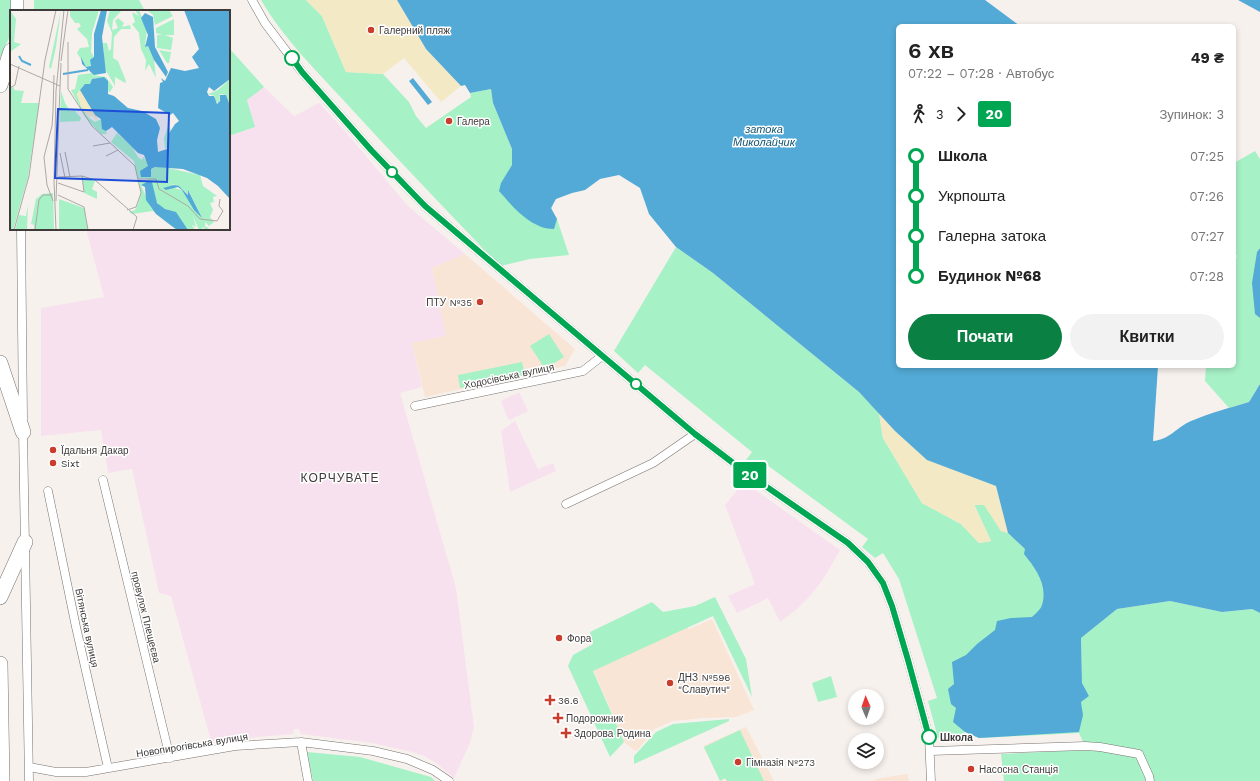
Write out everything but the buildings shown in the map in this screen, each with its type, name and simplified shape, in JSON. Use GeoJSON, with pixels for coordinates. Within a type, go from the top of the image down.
{"type":"FeatureCollection","features":[{"type":"Feature","properties":{"kind":"highway"},"geometry":{"type":"LineString","coordinates":[[0,85],[10,54]]}},
{"type":"Feature","properties":{"kind":"highway"},"geometry":{"type":"LineString","coordinates":[[0,363],[23,432]]}},
{"type":"Feature","properties":{"kind":"highway"},"geometry":{"type":"LineString","coordinates":[[0,597],[25,542]]}},
{"type":"Feature","properties":{"kind":"highway"},"geometry":{"type":"LineString","coordinates":[[0,664],[2,781]]}},
{"type":"Feature","properties":{"kind":"street"},"geometry":{"type":"LineString","coordinates":[[252,0],[265,23],[302,72],[382,162],[425,206],[695,434],[745,472],[848,543],[868,562],[883,583],[892,606],[927,728],[931,751],[931,781]]}},
{"type":"Feature","properties":{"kind":"street"},"geometry":{"type":"LineString","coordinates":[[21,230],[29,781]]}},
{"type":"Feature","properties":{"kind":"street","name":"Ходосівська вулиця"},"geometry":{"type":"LineString","coordinates":[[415,406],[583,371],[602,356]]}},
{"type":"Feature","properties":{"kind":"street"},"geometry":{"type":"LineString","coordinates":[[566,504],[653,463],[695,434]]}},
{"type":"Feature","properties":{"kind":"street","name":"провулок Плещеєва"},"geometry":{"type":"LineString","coordinates":[[103,480],[170,758]]}},
{"type":"Feature","properties":{"kind":"street","name":"Вітянська вулиця"},"geometry":{"type":"LineString","coordinates":[[48,491],[108,768]]}},
{"type":"Feature","properties":{"kind":"street"},"geometry":{"type":"LineString","coordinates":[[302,742],[308,781]]}},
{"type":"Feature","properties":{"kind":"street","name":"Новопирогівська вулиця"},"geometry":{"type":"LineString","coordinates":[[29,767],[71,773],[170,758],[235,746],[302,742],[373,751],[406,759],[434,770],[449,781]]}},
{"type":"Feature","properties":{"kind":"street"},"geometry":{"type":"LineString","coordinates":[[931,751],[1086,746],[1100,747],[1139,754],[1150,781]]}},
{"type":"Feature","properties":{"kind":"shaded area"},"geometry":{"type":"Polygon","coordinates":[[[264,87],[294,116],[319,103],[345,131],[407,205],[465,254],[432,268],[446,336],[412,343],[422,387],[400,393],[456,588],[474,727],[470,743],[454,778],[436,763],[424,756],[412,752],[372,743],[301,734],[299,729],[294,729],[293,734],[211,741],[171,596],[159,593],[132,469],[108,473],[101,430],[41,436],[41,308],[104,297],[86,230],[230,230],[230,136],[255,127],[242,100],[264,87]]]}},
{"type":"Feature","properties":{"kind":"shaded area","name":"ПТУ №35"},"geometry":{"type":"Polygon","coordinates":[[[465,254],[575,349],[565,366],[425,397],[412,343],[446,336],[432,268],[465,254]]]}},
{"type":"Feature","properties":{"kind":"shaded area"},"geometry":{"type":"Polygon","coordinates":[[[519,392],[528,411],[510,420],[507,417],[501,401],[519,392]]]}},
{"type":"Feature","properties":{"kind":"shaded area"},"geometry":{"type":"Polygon","coordinates":[[[515,421],[538,469],[553,463],[556,471],[510,492],[501,431],[515,421]]]}},
{"type":"Feature","properties":{"kind":"shaded area"},"geometry":{"type":"Polygon","coordinates":[[[744,482],[840,550],[824,578],[811,595],[797,609],[780,622],[768,598],[737,613],[728,596],[755,584],[725,505],[744,482]]]}},
{"type":"Feature","properties":{"kind":"shaded area","name":"ДНЗ №596 \"Славутич\""},"geometry":{"type":"Polygon","coordinates":[[[676,616],[689,629],[712,619],[754,710],[736,717],[673,721],[654,729],[637,751],[624,742],[588,657],[676,616]]]}},
{"type":"Feature","properties":{"kind":"shaded area","name":"Гімназія №273"},"geometry":{"type":"Polygon","coordinates":[[[746,727],[774,781],[727,781],[725,779],[720,781],[703,746],[746,727]]]}},
{"type":"Feature","properties":{"kind":"shaded area"},"geometry":{"type":"Polygon","coordinates":[[[908,774],[909,781],[872,781],[880,778],[908,774]]]}},
{"type":"Feature","properties":{"kind":"green space"},"geometry":{"type":"Polygon","coordinates":[[[0,0],[11,0],[9,38],[0,58],[0,0]]]}},
{"type":"Feature","properties":{"kind":"green space"},"geometry":{"type":"Polygon","coordinates":[[[34,0],[139,0],[144,10],[34,10],[34,0]]]}},
{"type":"Feature","properties":{"kind":"green space"},"geometry":{"type":"Polygon","coordinates":[[[261,0],[306,0],[322,16],[346,72],[383,74],[409,102],[416,116],[426,128],[471,97],[470,93],[491,89],[493,103],[512,149],[512,165],[553,205],[551,209],[557,219],[569,255],[530,259],[500,266],[403,165],[312,66],[279,27],[261,0]]]}},
{"type":"Feature","properties":{"kind":"green space"},"geometry":{"type":"Polygon","coordinates":[[[230,49],[264,87],[247,100],[255,127],[230,136],[230,49]]]}},
{"type":"Feature","properties":{"kind":"green space"},"geometry":{"type":"Polygon","coordinates":[[[1255,151],[1260,159],[1260,248],[1257,252],[1255,313],[1260,318],[1260,384],[1249,402],[1229,408],[1205,381],[1206,368],[1236,368],[1236,162],[1255,151]]]}},
{"type":"Feature","properties":{"kind":"green space"},"geometry":{"type":"Polygon","coordinates":[[[676,247],[713,273],[859,392],[879,413],[883,438],[922,503],[961,524],[979,543],[991,541],[974,504],[985,505],[1001,531],[1008,533],[1025,549],[1064,603],[1083,714],[1081,702],[1089,696],[1082,683],[1081,638],[1117,609],[1170,601],[1222,612],[1252,609],[1260,613],[1260,781],[1004,781],[1001,754],[1085,750],[1085,746],[1079,733],[979,738],[965,732],[959,738],[938,738],[928,701],[937,698],[899,579],[883,553],[875,558],[862,547],[868,539],[763,462],[758,470],[746,460],[752,452],[645,365],[638,373],[614,351],[676,247]]]}},
{"type":"Feature","properties":{"kind":"green space"},"geometry":{"type":"Polygon","coordinates":[[[549,334],[564,357],[545,369],[530,346],[549,334]]]}},
{"type":"Feature","properties":{"kind":"green space"},"geometry":{"type":"Polygon","coordinates":[[[522,362],[525,375],[460,388],[458,375],[522,362]]]}},
{"type":"Feature","properties":{"kind":"green space"},"geometry":{"type":"Polygon","coordinates":[[[715,597],[746,659],[752,697],[713,616],[593,671],[624,742],[610,757],[568,666],[573,655],[593,644],[590,632],[652,602],[663,612],[695,606],[715,597]]]}},
{"type":"Feature","properties":{"kind":"green space"},"geometry":{"type":"Polygon","coordinates":[[[831,676],[837,697],[818,702],[812,683],[831,676]]]}},
{"type":"Feature","properties":{"kind":"green space"},"geometry":{"type":"Polygon","coordinates":[[[729,719],[729,721],[634,764],[634,756],[656,732],[673,724],[729,719]]]}},
{"type":"Feature","properties":{"kind":"green space","name":"Гімназія №273"},"geometry":{"type":"Polygon","coordinates":[[[740,730],[764,781],[727,781],[725,778],[720,781],[704,747],[740,730]]]}},
{"type":"Feature","properties":{"kind":"green space"},"geometry":{"type":"Polygon","coordinates":[[[307,752],[360,757],[431,777],[435,781],[313,781],[307,752]]]}},
{"type":"Feature","properties":{"kind":"sand","name":"Галерний пляж"},"geometry":{"type":"Polygon","coordinates":[[[306,0],[397,0],[426,49],[461,86],[441,102],[404,58],[383,74],[346,72],[322,16],[306,0]]]}},
{"type":"Feature","properties":{"kind":"sand"},"geometry":{"type":"Polygon","coordinates":[[[879,413],[895,431],[927,460],[996,486],[1008,533],[1001,531],[984,505],[974,505],[991,541],[979,543],[961,524],[922,503],[883,438],[879,413]]]}},
{"type":"Feature","properties":{"kind":"water","name":"затока Миколайчик"},"geometry":{"type":"Polygon","coordinates":[[[397,0],[985,0],[1017,24],[896,24],[896,368],[1158,368],[1153,441],[1168,436],[1191,421],[1249,402],[1260,384],[1260,613],[1252,609],[1222,612],[1170,601],[1117,609],[1081,638],[1082,683],[1089,696],[1081,702],[1083,715],[1079,732],[979,738],[965,732],[953,722],[956,708],[951,704],[948,689],[954,684],[952,662],[966,655],[995,630],[997,621],[1011,618],[1032,617],[1041,607],[1043,598],[1042,584],[1037,571],[1024,554],[1025,549],[1008,533],[996,486],[927,460],[895,431],[859,392],[713,273],[676,247],[649,214],[640,188],[619,175],[600,179],[585,190],[556,199],[551,208],[557,219],[554,229],[538,225],[523,216],[499,191],[501,183],[512,165],[512,149],[493,103],[491,89],[470,93],[465,85],[461,86],[426,49],[397,0]]]}},
{"type":"Feature","properties":{"kind":"water"},"geometry":{"type":"Polygon","coordinates":[[[1238,0],[1260,0],[1260,12],[1238,0]]]}},
{"type":"Feature","properties":{"kind":"water"},"geometry":{"type":"Polygon","coordinates":[[[413,78],[432,102],[428,105],[409,81],[413,78]]]}},
{"type":"Feature","properties":{"kind":"water"},"geometry":{"type":"Polygon","coordinates":[[[1260,248],[1260,318],[1255,314],[1252,283],[1257,252],[1260,248]]]}},
{"type":"Feature","properties":{"kind":"bus line","name":"20"},"geometry":{"type":"LineString","coordinates":[[292,58],[302,72],[371,150],[425,206],[695,434],[745,472],[848,543],[868,562],[883,583],[892,606],[929,737]]}},
{"type":"Feature","properties":{"kind":"place","name":"Галерний пляж"},"geometry":{"type":"Point","coordinates":[371,30]}},
{"type":"Feature","properties":{"kind":"place","name":"Галера"},"geometry":{"type":"Point","coordinates":[449,121]}},
{"type":"Feature","properties":{"kind":"place","name":"ПТУ №35"},"geometry":{"type":"Point","coordinates":[480,302]}},
{"type":"Feature","properties":{"kind":"place","name":"Їдальня Дакар"},"geometry":{"type":"Point","coordinates":[53,450]}},
{"type":"Feature","properties":{"kind":"place","name":"Sixt"},"geometry":{"type":"Point","coordinates":[53,463]}},
{"type":"Feature","properties":{"kind":"place","name":"Фора"},"geometry":{"type":"Point","coordinates":[559,638]}},
{"type":"Feature","properties":{"kind":"place","name":"ДНЗ №596 \"Славутич\""},"geometry":{"type":"Point","coordinates":[670,683]}},
{"type":"Feature","properties":{"kind":"place","name":"36.6"},"geometry":{"type":"Point","coordinates":[550,700]}},
{"type":"Feature","properties":{"kind":"place","name":"Подорожник"},"geometry":{"type":"Point","coordinates":[558,718]}},
{"type":"Feature","properties":{"kind":"place","name":"Здорова Родина"},"geometry":{"type":"Point","coordinates":[566,733]}},
{"type":"Feature","properties":{"kind":"place","name":"Школа"},"geometry":{"type":"Point","coordinates":[929,737]}},
{"type":"Feature","properties":{"kind":"place","name":"Гімназія №273"},"geometry":{"type":"Point","coordinates":[738,762]}},
{"type":"Feature","properties":{"kind":"place","name":"Насосна Станція"},"geometry":{"type":"Point","coordinates":[971,769]}},
{"type":"Feature","properties":{"kind":"district","name":"КОРЧУВАТЕ"},"geometry":{"type":"Point","coordinates":[340,478]}}]}
